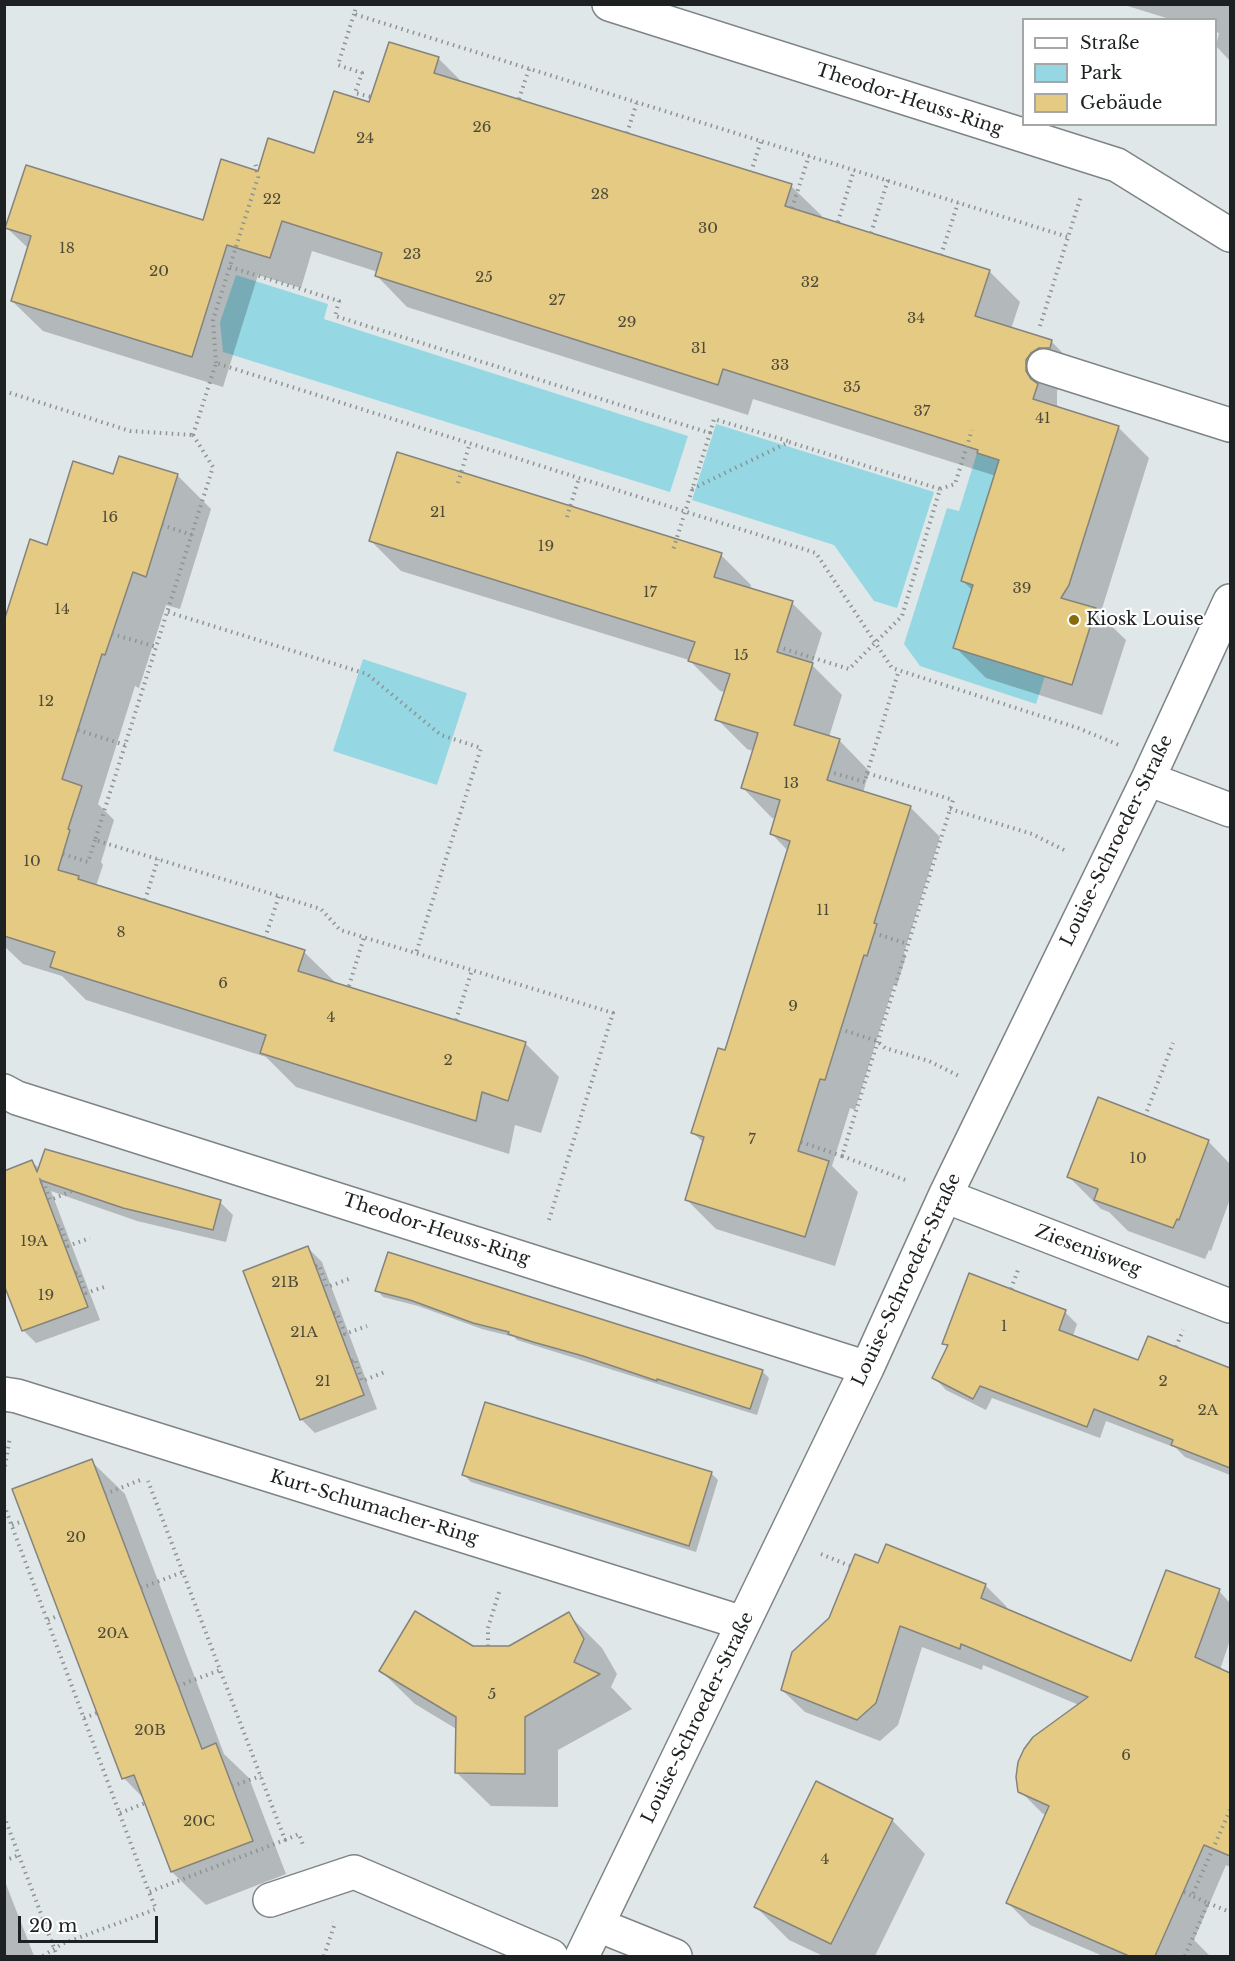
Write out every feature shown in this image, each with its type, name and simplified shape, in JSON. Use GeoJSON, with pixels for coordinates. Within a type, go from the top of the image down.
{"type":"FeatureCollection","features":[{"type":"Feature","properties":{"kind":"street","name":"Theodor-Heuss-Ring"},"geometry":{"type":"LineString","coordinates":[[609,4],[1117,165],[1230,235]]}},
{"type":"Feature","properties":{"kind":"street"},"geometry":{"type":"LineString","coordinates":[[1044,366],[1230,425]]}},
{"type":"Feature","properties":{"kind":"street","name":"Louise-Schroeder-Straße"},"geometry":{"type":"LineString","coordinates":[[582,1956],[867,1368],[931,1190],[1152,770],[1230,601]]}},
{"type":"Feature","properties":{"kind":"street"},"geometry":{"type":"LineString","coordinates":[[1152,770],[1230,810]]}},
{"type":"Feature","properties":{"kind":"street","name":"Theodor-Heuss-Ring"},"geometry":{"type":"LineString","coordinates":[[4,1091],[17,1098],[867,1368]]}},
{"type":"Feature","properties":{"kind":"street","name":"Ziesenisweg"},"geometry":{"type":"LineString","coordinates":[[931,1190],[1230,1306]]}},
{"type":"Feature","properties":{"kind":"street","name":"Kurt-Schumacher-Ring"},"geometry":{"type":"LineString","coordinates":[[4,1394],[17,1395],[743,1623]]}},
{"type":"Feature","properties":{"kind":"street"},"geometry":{"type":"LineString","coordinates":[[270,1900],[354,1872],[550,1956]]}},
{"type":"Feature","properties":{"kind":"street"},"geometry":{"type":"LineString","coordinates":[[598,1925],[675,1956]]}},
{"type":"Feature","properties":{"kind":"path"},"geometry":{"type":"LineString","coordinates":[[357,4],[338,65],[362,73],[356,93],[372,97]]}},
{"type":"Feature","properties":{"kind":"path"},"geometry":{"type":"LineString","coordinates":[[354,14],[1068,237]]}},
{"type":"Feature","properties":{"kind":"path"},"geometry":{"type":"LineString","coordinates":[[519,99],[529,69]]}},
{"type":"Feature","properties":{"kind":"path"},"geometry":{"type":"LineString","coordinates":[[627,133],[637,102]]}},
{"type":"Feature","properties":{"kind":"path"},"geometry":{"type":"LineString","coordinates":[[751,172],[761,141]]}},
{"type":"Feature","properties":{"kind":"path"},"geometry":{"type":"LineString","coordinates":[[792,208],[809,156]]}},
{"type":"Feature","properties":{"kind":"path"},"geometry":{"type":"LineString","coordinates":[[63,854],[88,862],[213,467],[193,435],[216,363],[213,320],[258,177],[255,162]]}},
{"type":"Feature","properties":{"kind":"path"},"geometry":{"type":"LineString","coordinates":[[838,222],[854,170]]}},
{"type":"Feature","properties":{"kind":"path"},"geometry":{"type":"LineString","coordinates":[[871,233],[888,180]]}},
{"type":"Feature","properties":{"kind":"path"},"geometry":{"type":"LineString","coordinates":[[1037,334],[1083,186]]}},
{"type":"Feature","properties":{"kind":"path"},"geometry":{"type":"LineString","coordinates":[[941,255],[958,203]]}},
{"type":"Feature","properties":{"kind":"path"},"geometry":{"type":"LineString","coordinates":[[230,267],[339,301],[335,316],[710,433]]}},
{"type":"Feature","properties":{"kind":"path"},"geometry":{"type":"LineString","coordinates":[[216,363],[816,553],[892,668],[1078,728],[1152,770]]}},
{"type":"Feature","properties":{"kind":"path"},"geometry":{"type":"LineString","coordinates":[[4,391],[130,431],[193,435]]}},
{"type":"Feature","properties":{"kind":"path"},"geometry":{"type":"LineString","coordinates":[[673,550],[714,419],[940,489],[955,484],[972,430]]}},
{"type":"Feature","properties":{"kind":"path"},"geometry":{"type":"LineString","coordinates":[[692,489],[789,442]]}},
{"type":"Feature","properties":{"kind":"path"},"geometry":{"type":"LineString","coordinates":[[458,483],[470,443]]}},
{"type":"Feature","properties":{"kind":"path"},"geometry":{"type":"LineString","coordinates":[[567,517],[579,478]]}},
{"type":"Feature","properties":{"kind":"path"},"geometry":{"type":"LineString","coordinates":[[778,647],[849,669],[876,643],[902,616],[940,489]]}},
{"type":"Feature","properties":{"kind":"path"},"geometry":{"type":"LineString","coordinates":[[162,525],[192,535]]}},
{"type":"Feature","properties":{"kind":"path"},"geometry":{"type":"LineString","coordinates":[[168,612],[367,674],[441,735],[482,748],[416,953]]}},
{"type":"Feature","properties":{"kind":"path"},"geometry":{"type":"LineString","coordinates":[[112,634],[157,647]]}},
{"type":"Feature","properties":{"kind":"path"},"geometry":{"type":"LineString","coordinates":[[830,772],[865,782],[899,670]]}},
{"type":"Feature","properties":{"kind":"path"},"geometry":{"type":"LineString","coordinates":[[78,730],[125,744]]}},
{"type":"Feature","properties":{"kind":"path"},"geometry":{"type":"LineString","coordinates":[[842,1156],[953,800],[867,773]]}},
{"type":"Feature","properties":{"kind":"path"},"geometry":{"type":"LineString","coordinates":[[950,809],[1032,834],[1072,854]]}},
{"type":"Feature","properties":{"kind":"path"},"geometry":{"type":"LineString","coordinates":[[95,840],[321,909],[340,930],[613,1013],[536,1262]]}},
{"type":"Feature","properties":{"kind":"path"},"geometry":{"type":"LineString","coordinates":[[145,900],[158,859]]}},
{"type":"Feature","properties":{"kind":"path"},"geometry":{"type":"LineString","coordinates":[[266,938],[279,896]]}},
{"type":"Feature","properties":{"kind":"path"},"geometry":{"type":"LineString","coordinates":[[874,933],[908,944]]}},
{"type":"Feature","properties":{"kind":"path"},"geometry":{"type":"LineString","coordinates":[[349,986],[364,937]]}},
{"type":"Feature","properties":{"kind":"path"},"geometry":{"type":"LineString","coordinates":[[456,1020],[472,970]]}},
{"type":"Feature","properties":{"kind":"path"},"geometry":{"type":"LineString","coordinates":[[840,1029],[877,1041],[885,1048],[928,1061],[967,1080]]}},
{"type":"Feature","properties":{"kind":"path"},"geometry":{"type":"LineString","coordinates":[[1147,1112],[1173,1043]]}},
{"type":"Feature","properties":{"kind":"path"},"geometry":{"type":"LineString","coordinates":[[801,1142],[931,1190]]}},
{"type":"Feature","properties":{"kind":"path"},"geometry":{"type":"LineString","coordinates":[[40,1180],[42,1178],[50,1200],[72,1191]]}},
{"type":"Feature","properties":{"kind":"path"},"geometry":{"type":"LineString","coordinates":[[58,1226],[60,1225],[68,1246],[90,1238]]}},
{"type":"Feature","properties":{"kind":"path"},"geometry":{"type":"LineString","coordinates":[[316,1266],[318,1265],[327,1287],[349,1279]]}},
{"type":"Feature","properties":{"kind":"path"},"geometry":{"type":"LineString","coordinates":[[76,1273],[78,1272],[86,1293],[107,1286]]}},
{"type":"Feature","properties":{"kind":"path"},"geometry":{"type":"LineString","coordinates":[[1011,1289],[1013,1283]]}},
{"type":"Feature","properties":{"kind":"path"},"geometry":{"type":"LineString","coordinates":[[334,1313],[345,1334],[367,1326]]}},
{"type":"Feature","properties":{"kind":"path"},"geometry":{"type":"LineString","coordinates":[[352,1361],[354,1359],[362,1381],[385,1372]]}},
{"type":"Feature","properties":{"kind":"path"},"geometry":{"type":"LineString","coordinates":[[140,1434],[138,1454],[285,1840],[149,1892]]}},
{"type":"Feature","properties":{"kind":"path"},"geometry":{"type":"LineString","coordinates":[[105,1494],[147,1478]]}},
{"type":"Feature","properties":{"kind":"path"},"geometry":{"type":"LineString","coordinates":[[4,1505],[156,1909],[62,1944],[43,1956]]}},
{"type":"Feature","properties":{"kind":"path"},"geometry":{"type":"LineString","coordinates":[[12,1525],[23,1521]]}},
{"type":"Feature","properties":{"kind":"path"},"geometry":{"type":"LineString","coordinates":[[814,1552],[850,1566]]}},
{"type":"Feature","properties":{"kind":"path"},"geometry":{"type":"LineString","coordinates":[[141,1588],[183,1572]]}},
{"type":"Feature","properties":{"kind":"path"},"geometry":{"type":"LineString","coordinates":[[488,1646],[488,1628],[503,1580]]}},
{"type":"Feature","properties":{"kind":"path"},"geometry":{"type":"LineString","coordinates":[[48,1620],[60,1615]]}},
{"type":"Feature","properties":{"kind":"path"},"geometry":{"type":"LineString","coordinates":[[178,1686],[220,1670]]}},
{"type":"Feature","properties":{"kind":"path"},"geometry":{"type":"LineString","coordinates":[[84,1718],[97,1713]]}},
{"type":"Feature","properties":{"kind":"path"},"geometry":{"type":"LineString","coordinates":[[232,1786],[261,1776]]}},
{"type":"Feature","properties":{"kind":"path"},"geometry":{"type":"LineString","coordinates":[[120,1813],[145,1803]]}},
{"type":"Feature","properties":{"kind":"path"},"geometry":{"type":"LineString","coordinates":[[1192,1896],[1230,1810]]}},
{"type":"Feature","properties":{"kind":"path"},"geometry":{"type":"LineString","coordinates":[[4,1816],[57,1956]]}},
{"type":"Feature","properties":{"kind":"path"},"geometry":{"type":"LineString","coordinates":[[4,1861],[19,1855]]}},
{"type":"Feature","properties":{"kind":"path"},"geometry":{"type":"LineString","coordinates":[[1184,1892],[1230,1912]]}},
{"type":"Feature","properties":{"kind":"path"},"geometry":{"type":"LineString","coordinates":[[1185,1956],[1208,1903]]}},
{"type":"Feature","properties":{"kind":"green space"},"geometry":{"type":"Polygon","coordinates":[[[236,275],[328,304],[324,319],[688,436],[670,492],[223,352],[220,322],[236,275]]]}},
{"type":"Feature","properties":{"kind":"green space"},"geometry":{"type":"Polygon","coordinates":[[[716,424],[934,492],[897,608],[874,601],[834,545],[692,500],[716,424]]]}},
{"type":"Feature","properties":{"kind":"green space"},"geometry":{"type":"Polygon","coordinates":[[[977,453],[999,460],[961,581],[973,585],[1045,676],[1036,704],[920,666],[904,644],[947,508],[959,511],[977,453]]]}},
{"type":"Feature","properties":{"kind":"green space"},"geometry":{"type":"Polygon","coordinates":[[[363,659],[467,693],[437,785],[333,751],[363,659]]]}},
{"type":"Feature","properties":{"kind":"building"},"geometry":{"type":"Polygon","coordinates":[[[389,42],[439,57],[434,73],[792,184],[785,206],[990,270],[975,316],[1052,340],[1050,348],[1039,348],[1026,360],[1026,371],[1038,384],[1033,399],[1119,426],[1069,585],[1061,598],[1096,608],[1072,685],[953,648],[973,585],[961,581],[999,460],[977,453],[978,450],[723,369],[718,385],[375,276],[382,253],[282,221],[270,258],[227,245],[192,357],[11,301],[31,236],[5,228],[26,165],[203,220],[221,159],[258,171],[268,138],[314,153],[334,91],[369,102],[389,42]]]}},
{"type":"Feature","properties":{"kind":"building"},"geometry":{"type":"Polygon","coordinates":[[[397,452],[722,553],[714,577],[793,601],[777,652],[813,663],[794,725],[840,739],[827,780],[911,806],[874,923],[877,924],[867,956],[864,955],[825,1080],[820,1079],[798,1151],[829,1161],[805,1237],[685,1200],[704,1137],[691,1133],[718,1048],[725,1050],[790,841],[770,834],[780,800],[741,788],[758,733],[715,720],[730,674],[688,661],[695,642],[369,541],[397,452]]]}},
{"type":"Feature","properties":{"kind":"building"},"geometry":{"type":"Polygon","coordinates":[[[119,456],[178,474],[146,577],[133,572],[105,655],[102,654],[62,779],[82,786],[58,870],[79,876],[78,879],[305,950],[298,971],[526,1042],[508,1101],[482,1092],[476,1121],[260,1053],[266,1035],[50,967],[55,952],[4,936],[4,621],[30,539],[47,545],[73,461],[113,474],[119,456]]]}},
{"type":"Feature","properties":{"kind":"building"},"geometry":{"type":"Polygon","coordinates":[[[1098,1097],[1209,1140],[1179,1220],[1177,1219],[1173,1228],[1094,1200],[1098,1189],[1067,1177],[1098,1097]]]}},
{"type":"Feature","properties":{"kind":"building"},"geometry":{"type":"Polygon","coordinates":[[[45,1149],[221,1200],[213,1230],[123,1208],[40,1180],[88,1307],[22,1331],[4,1285],[4,1171],[32,1160],[37,1172],[45,1149]]]}},
{"type":"Feature","properties":{"kind":"building"},"geometry":{"type":"Polygon","coordinates":[[[308,1246],[364,1395],[300,1420],[243,1271],[308,1246]]]}},
{"type":"Feature","properties":{"kind":"building"},"geometry":{"type":"Polygon","coordinates":[[[388,1252],[763,1370],[750,1409],[508,1334],[509,1332],[473,1323],[410,1300],[375,1291],[388,1252]]]}},
{"type":"Feature","properties":{"kind":"building"},"geometry":{"type":"Polygon","coordinates":[[[969,1273],[1066,1310],[1059,1330],[1138,1360],[1148,1336],[1230,1368],[1230,1468],[1171,1445],[1173,1440],[1094,1409],[1087,1427],[980,1386],[973,1399],[932,1378],[948,1345],[942,1344],[969,1273]]]}},
{"type":"Feature","properties":{"kind":"building"},"geometry":{"type":"Polygon","coordinates":[[[485,1402],[712,1472],[689,1546],[462,1475],[485,1402]]]}},
{"type":"Feature","properties":{"kind":"building"},"geometry":{"type":"Polygon","coordinates":[[[92,1459],[202,1749],[216,1743],[253,1841],[171,1872],[134,1775],[122,1779],[12,1489],[92,1459]]]}},
{"type":"Feature","properties":{"kind":"building"},"geometry":{"type":"Polygon","coordinates":[[[886,1544],[986,1584],[981,1598],[1131,1661],[1166,1570],[1220,1589],[1195,1657],[1230,1673],[1230,1856],[1204,1845],[1155,1956],[1129,1956],[1006,1903],[1049,1806],[1018,1792],[1016,1777],[1018,1762],[1033,1737],[1088,1697],[961,1644],[960,1649],[900,1626],[876,1703],[857,1720],[781,1690],[792,1652],[829,1618],[855,1554],[878,1563],[886,1544]]]}},
{"type":"Feature","properties":{"kind":"building"},"geometry":{"type":"Polygon","coordinates":[[[415,1611],[473,1646],[509,1646],[569,1612],[584,1639],[574,1662],[600,1674],[525,1717],[525,1774],[455,1773],[456,1717],[379,1671],[415,1611]]]}},
{"type":"Feature","properties":{"kind":"building"},"geometry":{"type":"Polygon","coordinates":[[[816,1781],[893,1819],[831,1944],[754,1907],[816,1781]]]}},
{"type":"Feature","properties":{"kind":"place","name":"Kiosk Louise"},"geometry":{"type":"Point","coordinates":[1074,620]}}]}
